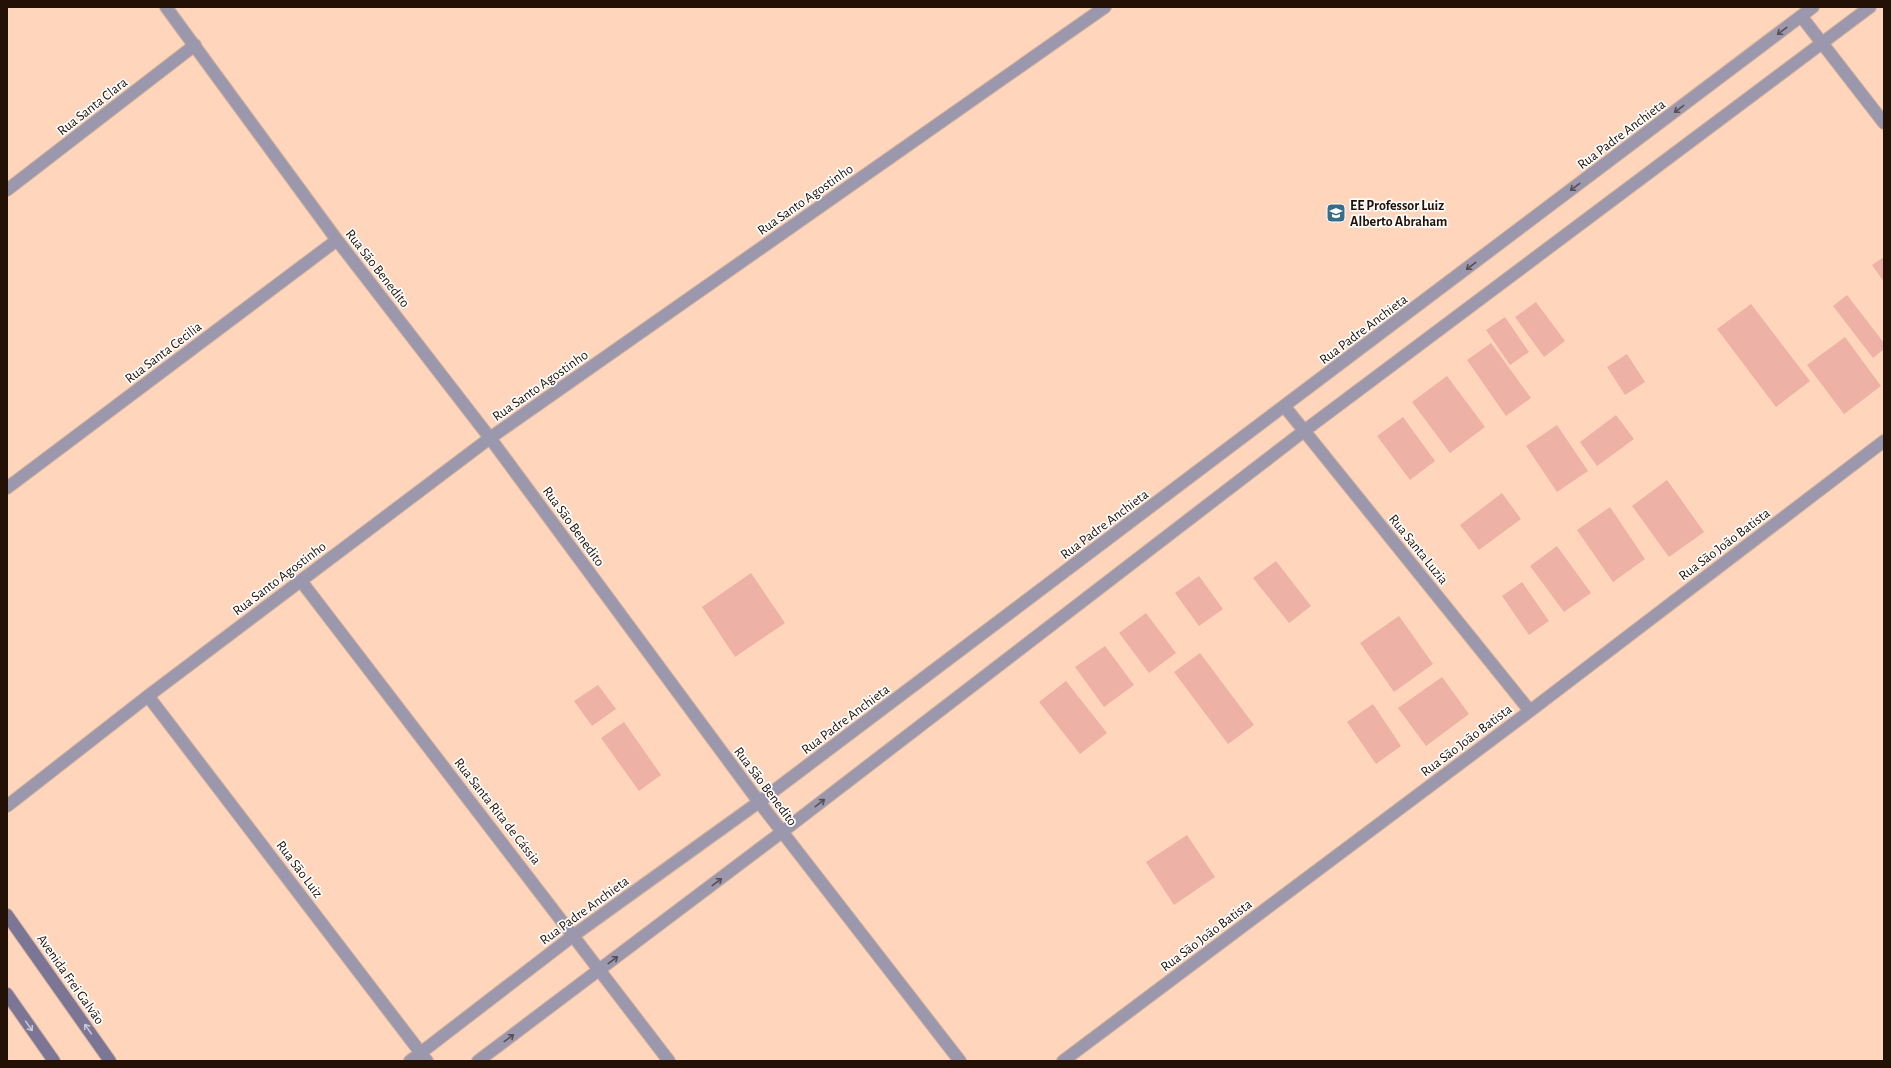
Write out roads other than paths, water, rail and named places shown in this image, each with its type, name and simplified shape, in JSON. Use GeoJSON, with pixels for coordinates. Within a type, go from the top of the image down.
{"type":"FeatureCollection","features":[{"type":"Feature","properties":{"kind":"street","name":"Rua São Benedito"},"geometry":{"type":"LineString","coordinates":[[166,7],[337,240],[490,438],[759,802],[960,1061]]}},
{"type":"Feature","properties":{"kind":"street","name":"Rua Santo Agostinho"},"geometry":{"type":"LineString","coordinates":[[7,806],[148,696],[490,438],[1104,7]]}},
{"type":"Feature","properties":{"kind":"street","name":"Rua Padre Anchieta"},"geometry":{"type":"LineString","coordinates":[[410,1061],[424,1057],[574,935],[759,802],[1285,407],[1813,7]]}},
{"type":"Feature","properties":{"kind":"street"},"geometry":{"type":"LineString","coordinates":[[478,1061],[782,832],[1304,431],[1870,7]]}},
{"type":"Feature","properties":{"kind":"street"},"geometry":{"type":"LineString","coordinates":[[1801,16],[1884,123]]}},
{"type":"Feature","properties":{"kind":"street","name":"Rua Santa Clara"},"geometry":{"type":"LineString","coordinates":[[7,190],[195,45]]}},
{"type":"Feature","properties":{"kind":"street","name":"Rua Santa Cecilia"},"geometry":{"type":"LineString","coordinates":[[7,488],[337,240]]}},
{"type":"Feature","properties":{"kind":"street","name":"Rua Santa Luzia"},"geometry":{"type":"LineString","coordinates":[[1285,407],[1530,711]]}},
{"type":"Feature","properties":{"kind":"street","name":"Rua São João Batista"},"geometry":{"type":"LineString","coordinates":[[1063,1061],[1530,711],[1884,441]]}},
{"type":"Feature","properties":{"kind":"street","name":"Rua Santa Rita de Cássia"},"geometry":{"type":"LineString","coordinates":[[301,581],[574,935],[669,1061]]}},
{"type":"Feature","properties":{"kind":"street","name":"Rua São Luiz"},"geometry":{"type":"LineString","coordinates":[[148,696],[424,1057]]}},
{"type":"Feature","properties":{"kind":"street","name":"Avenida Frei Galvão"},"geometry":{"type":"LineString","coordinates":[[7,915],[110,1061]]}},
{"type":"Feature","properties":{"kind":"street"},"geometry":{"type":"LineString","coordinates":[[7,994],[54,1061]]}},
{"type":"Feature","properties":{"kind":"place","name":"EE Professor Luiz Alberto Abraham"},"geometry":{"type":"Point","coordinates":[1336,213]}}]}
